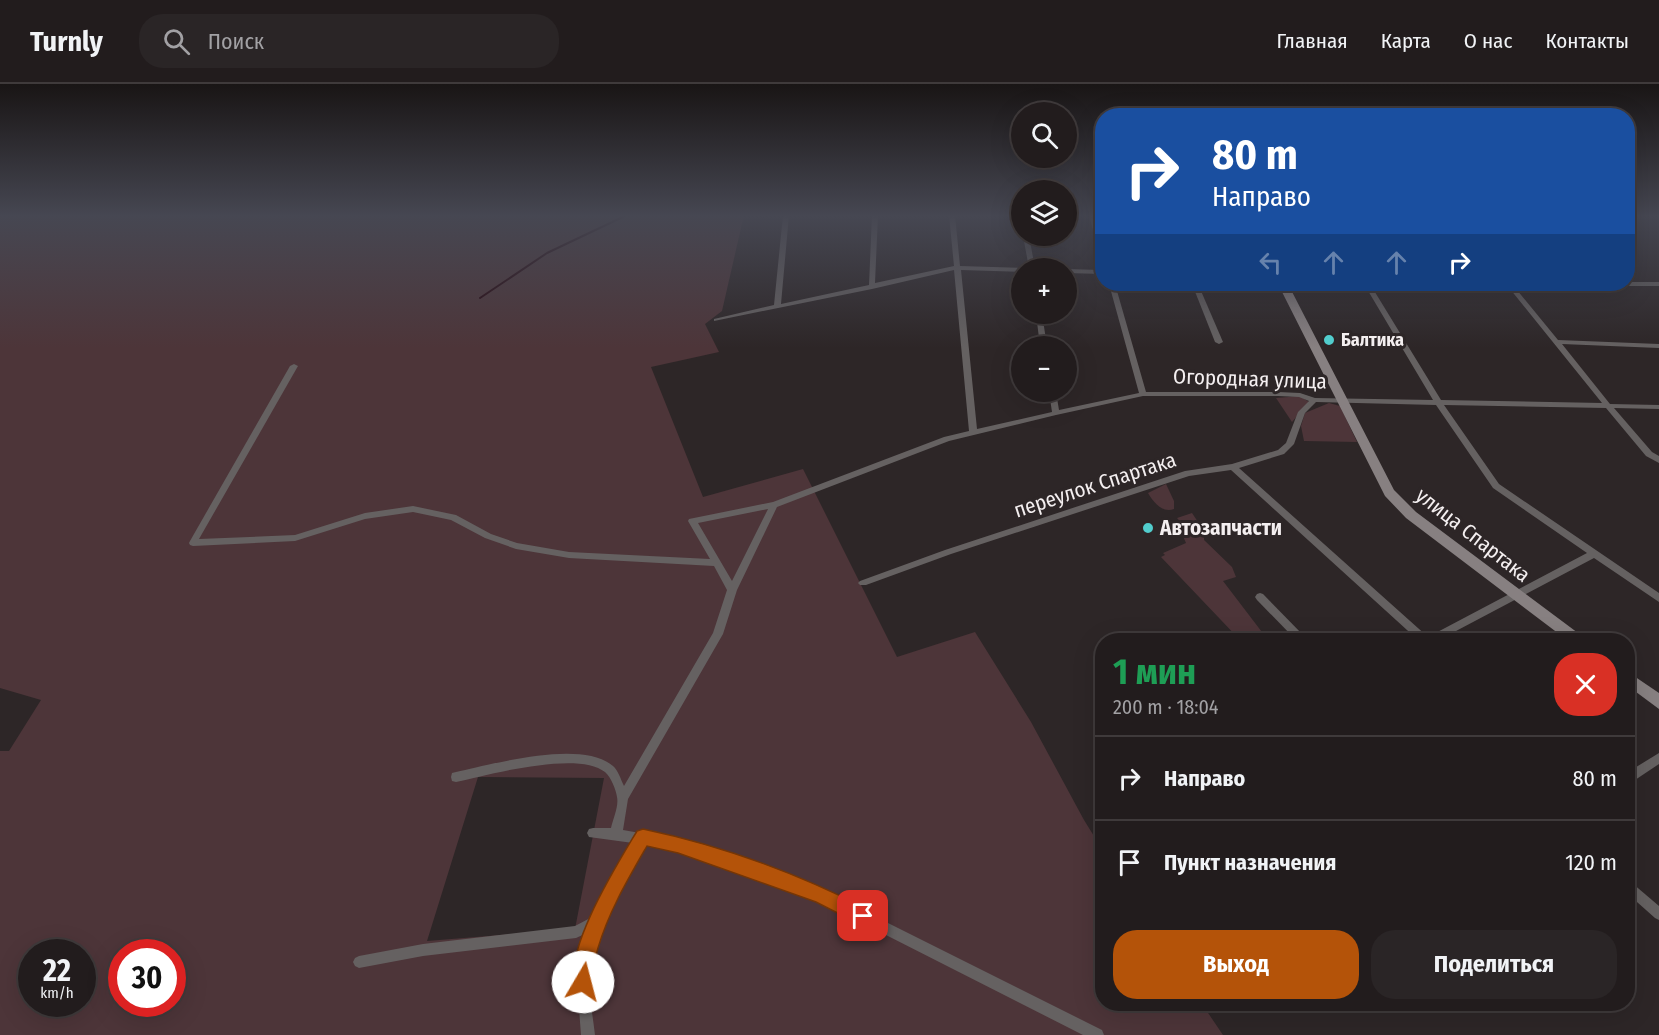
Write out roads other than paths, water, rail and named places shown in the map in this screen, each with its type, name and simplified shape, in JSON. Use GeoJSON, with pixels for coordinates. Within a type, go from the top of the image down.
{"type":"FeatureCollection","features":[{"type":"Feature","properties":{"kind":"street"},"geometry":{"type":"LineString","coordinates":[[777,307],[782,259]]}},
{"type":"Feature","properties":{"kind":"street"},"geometry":{"type":"LineString","coordinates":[[872,287],[873,259]]}},
{"type":"Feature","properties":{"kind":"street"},"geometry":{"type":"LineString","coordinates":[[955,259],[973,432]]}},
{"type":"Feature","properties":{"kind":"street"},"geometry":{"type":"LineString","coordinates":[[717,320],[955,268],[1011,270]]}},
{"type":"Feature","properties":{"kind":"street"},"geometry":{"type":"LineString","coordinates":[[1077,271],[1095,272]]}},
{"type":"Feature","properties":{"kind":"street"},"geometry":{"type":"LineString","coordinates":[[1635,284],[1659,284]]}},
{"type":"Feature","properties":{"kind":"street"},"geometry":{"type":"LineString","coordinates":[[1114,291],[1143,394]]}},
{"type":"Feature","properties":{"kind":"street"},"geometry":{"type":"LineString","coordinates":[[1198,291],[1219,342]]}},
{"type":"Feature","properties":{"kind":"street","name":"улица Спартака"},"geometry":{"type":"LineString","coordinates":[[1286,291],[1340,400],[1392,496],[1412,515],[1568,633]]}},
{"type":"Feature","properties":{"kind":"street"},"geometry":{"type":"LineString","coordinates":[[1371,291],[1438,402],[1496,486],[1659,598]]}},
{"type":"Feature","properties":{"kind":"street"},"geometry":{"type":"LineString","coordinates":[[1515,291],[1607,405],[1649,454],[1659,460]]}},
{"type":"Feature","properties":{"kind":"street"},"geometry":{"type":"LineString","coordinates":[[1556,342],[1659,346]]}},
{"type":"Feature","properties":{"kind":"street"},"geometry":{"type":"LineString","coordinates":[[294,366],[193,543],[295,538],[365,516],[413,509],[453,517],[488,536],[516,546],[569,555],[715,563],[732,590]]}},
{"type":"Feature","properties":{"kind":"street","name":"Огородная улица"},"geometry":{"type":"LineString","coordinates":[[715,563],[692,521],[774,505],[947,439],[1143,394],[1278,394],[1299,395],[1314,400],[1659,407]]}},
{"type":"Feature","properties":{"kind":"street","name":"переулок Спартака"},"geometry":{"type":"LineString","coordinates":[[863,583],[948,552],[1188,473],[1233,467],[1281,452],[1290,444],[1302,412],[1314,400]]}},
{"type":"Feature","properties":{"kind":"street"},"geometry":{"type":"LineString","coordinates":[[1054,402],[1056,413]]}},
{"type":"Feature","properties":{"kind":"street"},"geometry":{"type":"LineString","coordinates":[[1233,467],[1416,633]]}},
{"type":"Feature","properties":{"kind":"street"},"geometry":{"type":"LineString","coordinates":[[616,834],[623,798],[718,634],[732,590],[774,505]]}},
{"type":"Feature","properties":{"kind":"street"},"geometry":{"type":"LineString","coordinates":[[1445,633],[1595,553]]}},
{"type":"Feature","properties":{"kind":"street"},"geometry":{"type":"LineString","coordinates":[[1260,597],[1295,633]]}},
{"type":"Feature","properties":{"kind":"street"},"geometry":{"type":"LineString","coordinates":[[1635,683],[1659,702]]}},
{"type":"Feature","properties":{"kind":"street"},"geometry":{"type":"LineString","coordinates":[[456,777],[519,765],[580,757],[600,762],[610,770],[623,798]]}},
{"type":"Feature","properties":{"kind":"street"},"geometry":{"type":"LineString","coordinates":[[1635,773],[1659,758]]}},
{"type":"Feature","properties":{"kind":"street"},"geometry":{"type":"LineString","coordinates":[[593,834],[643,837],[678,845],[820,895],[1097,1035]]}},
{"type":"Feature","properties":{"kind":"street"},"geometry":{"type":"LineString","coordinates":[[588,1035],[583,982],[587,951],[598,920],[616,883],[643,837]]}},
{"type":"Feature","properties":{"kind":"street"},"geometry":{"type":"LineString","coordinates":[[1635,893],[1659,914]]}},
{"type":"Feature","properties":{"kind":"street"},"geometry":{"type":"LineString","coordinates":[[359,962],[423,950],[576,932],[598,920]]}},
{"type":"Feature","properties":{"kind":"waterway"},"geometry":{"type":"LineString","coordinates":[[480,298],[538,259]]}},
{"type":"Feature","properties":{"kind":"place","name":"Балтика"},"geometry":{"type":"Point","coordinates":[1329,340]}},
{"type":"Feature","properties":{"kind":"place","name":"Автозапчасти"},"geometry":{"type":"Point","coordinates":[1148,528]}}]}
